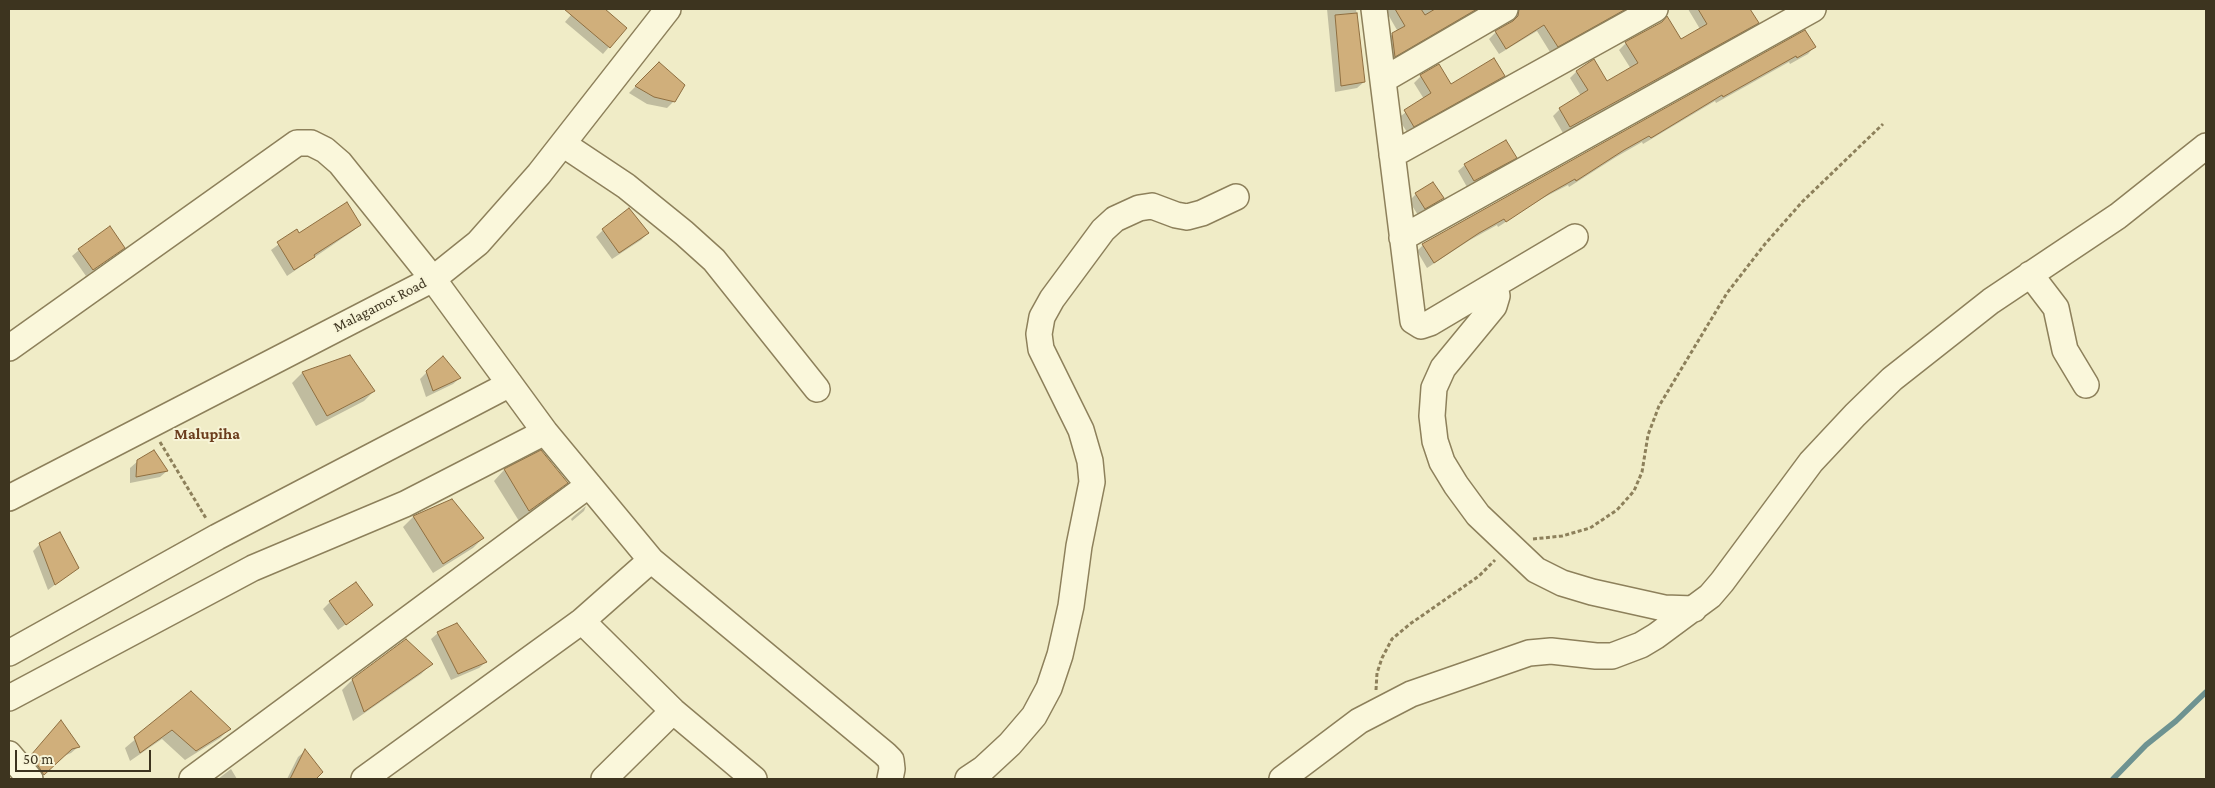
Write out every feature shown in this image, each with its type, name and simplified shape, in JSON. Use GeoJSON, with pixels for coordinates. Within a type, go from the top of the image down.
{"type":"FeatureCollection","features":[{"type":"Feature","properties":{"kind":"street","name":"Malagamot Road"},"geometry":{"type":"LineString","coordinates":[[9,498],[433,279],[478,243],[539,174],[668,9]]}},
{"type":"Feature","properties":{"kind":"street"},"geometry":{"type":"LineString","coordinates":[[1374,9],[1412,317],[1417,324],[1421,326],[1430,323],[1575,237]]}},
{"type":"Feature","properties":{"kind":"street"},"geometry":{"type":"LineString","coordinates":[[1383,80],[1505,9]]}},
{"type":"Feature","properties":{"kind":"street"},"geometry":{"type":"LineString","coordinates":[[1392,155],[1655,9]]}},
{"type":"Feature","properties":{"kind":"street"},"geometry":{"type":"LineString","coordinates":[[1402,238],[1796,12]]}},
{"type":"Feature","properties":{"kind":"street"},"geometry":{"type":"LineString","coordinates":[[9,348],[297,143],[311,144],[325,150],[340,162],[433,279],[545,432],[651,560],[895,773]]}},
{"type":"Feature","properties":{"kind":"street"},"geometry":{"type":"LineString","coordinates":[[563,144],[626,186],[714,260],[817,389]]}},
{"type":"Feature","properties":{"kind":"street"},"geometry":{"type":"LineString","coordinates":[[1282,779],[1324,746],[1381,708],[1411,694],[1529,653],[1550,651],[1612,656],[1627,651],[1648,640],[1694,609],[1722,582],[1811,462],[1854,415],[1892,379],[1990,301],[2118,216],[2206,146]]}},
{"type":"Feature","properties":{"kind":"street"},"geometry":{"type":"LineString","coordinates":[[968,779],[983,769],[1010,744],[1034,716],[1049,688],[1060,655],[1071,606],[1079,546],[1092,482],[1090,461],[1080,430],[1042,349],[1039,334],[1042,316],[1052,299],[1103,230],[1115,219],[1139,208],[1152,206],[1187,217],[1202,213],[1236,197]]}},
{"type":"Feature","properties":{"kind":"street"},"geometry":{"type":"LineString","coordinates":[[2030,274],[2056,308],[2065,350],[2086,385]]}},
{"type":"Feature","properties":{"kind":"street"},"geometry":{"type":"LineString","coordinates":[[1495,285],[1497,296],[1494,306],[1443,368],[1434,388],[1432,416],[1435,441],[1442,462],[1456,485],[1478,515],[1536,570],[1562,583],[1638,604],[1664,608],[1694,609]]}},
{"type":"Feature","properties":{"kind":"street"},"geometry":{"type":"LineString","coordinates":[[9,653],[217,537],[510,384]]}},
{"type":"Feature","properties":{"kind":"street"},"geometry":{"type":"LineString","coordinates":[[9,698],[253,568],[405,504],[545,432]]}},
{"type":"Feature","properties":{"kind":"street"},"geometry":{"type":"LineString","coordinates":[[192,779],[589,485]]}},
{"type":"Feature","properties":{"kind":"street"},"geometry":{"type":"LineString","coordinates":[[364,779],[582,621],[651,560]]}},
{"type":"Feature","properties":{"kind":"street"},"geometry":{"type":"LineString","coordinates":[[582,621],[673,711],[748,777]]}},
{"type":"Feature","properties":{"kind":"street"},"geometry":{"type":"LineString","coordinates":[[604,779],[673,711]]}},
{"type":"Feature","properties":{"kind":"street"},"geometry":{"type":"LineString","coordinates":[[9,754],[30,779]]}},
{"type":"Feature","properties":{"kind":"path"},"geometry":{"type":"LineString","coordinates":[[1381,708],[1376,691],[1377,673],[1392,639],[1410,624],[1479,576],[1494,562],[1506,542],[1562,536],[1590,528],[1617,510],[1634,491],[1642,472],[1648,435],[1659,406],[1727,293],[1765,244],[1802,202],[1883,124]]}},
{"type":"Feature","properties":{"kind":"path"},"geometry":{"type":"LineString","coordinates":[[149,425],[217,537]]}},
{"type":"Feature","properties":{"kind":"building"},"geometry":{"type":"Polygon","coordinates":[[[564,9],[605,9],[627,28],[610,48],[564,9]]]}},
{"type":"Feature","properties":{"kind":"building"},"geometry":{"type":"Polygon","coordinates":[[[1395,9],[1421,9],[1425,15],[1435,9],[1477,9],[1395,57],[1392,33],[1405,26],[1395,9]]]}},
{"type":"Feature","properties":{"kind":"building"},"geometry":{"type":"Polygon","coordinates":[[[1519,9],[1626,9],[1558,47],[1544,25],[1506,49],[1495,31],[1513,21],[1518,16],[1519,9]]]}},
{"type":"Feature","properties":{"kind":"building"},"geometry":{"type":"Polygon","coordinates":[[[1698,9],[1750,9],[1759,23],[1570,127],[1559,108],[1588,90],[1576,71],[1594,59],[1607,81],[1638,63],[1625,42],[1662,22],[1667,16],[1681,39],[1707,24],[1698,9]]]}},
{"type":"Feature","properties":{"kind":"building"},"geometry":{"type":"Polygon","coordinates":[[[1357,13],[1365,82],[1341,86],[1335,15],[1357,13]]]}},
{"type":"Feature","properties":{"kind":"building"},"geometry":{"type":"Polygon","coordinates":[[[1805,30],[1816,47],[1797,58],[1796,56],[1723,97],[1722,95],[1651,138],[1649,136],[1624,150],[1576,181],[1575,179],[1550,193],[1506,222],[1504,219],[1479,233],[1434,263],[1422,244],[1805,30]]]}},
{"type":"Feature","properties":{"kind":"building"},"geometry":{"type":"Polygon","coordinates":[[[1494,58],[1505,76],[1414,127],[1404,110],[1431,93],[1420,75],[1439,64],[1451,84],[1494,58]]]}},
{"type":"Feature","properties":{"kind":"building"},"geometry":{"type":"Polygon","coordinates":[[[659,62],[685,85],[675,102],[654,97],[635,86],[659,62]]]}},
{"type":"Feature","properties":{"kind":"building"},"geometry":{"type":"Polygon","coordinates":[[[1506,140],[1517,158],[1474,181],[1464,164],[1506,140]]]}},
{"type":"Feature","properties":{"kind":"building"},"geometry":{"type":"Polygon","coordinates":[[[1433,182],[1444,198],[1425,209],[1415,193],[1433,182]]]}},
{"type":"Feature","properties":{"kind":"building"},"geometry":{"type":"Polygon","coordinates":[[[347,202],[361,225],[294,270],[277,242],[297,229],[299,233],[347,202]]]}},
{"type":"Feature","properties":{"kind":"building"},"geometry":{"type":"Polygon","coordinates":[[[629,208],[649,233],[619,253],[602,229],[629,208]]]}},
{"type":"Feature","properties":{"kind":"building"},"geometry":{"type":"Polygon","coordinates":[[[110,226],[125,248],[93,270],[78,249],[110,226]]]}},
{"type":"Feature","properties":{"kind":"building"},"geometry":{"type":"Polygon","coordinates":[[[350,355],[375,391],[327,416],[302,372],[350,355]]]}},
{"type":"Feature","properties":{"kind":"building"},"geometry":{"type":"Polygon","coordinates":[[[443,356],[461,378],[433,391],[426,371],[443,356]]]}},
{"type":"Feature","properties":{"kind":"building"},"geometry":{"type":"Polygon","coordinates":[[[154,450],[168,471],[136,477],[137,460],[154,450]]]}},
{"type":"Feature","properties":{"kind":"building"},"geometry":{"type":"Polygon","coordinates":[[[541,450],[568,483],[529,511],[504,469],[541,450]]]}},
{"type":"Feature","properties":{"kind":"building"},"geometry":{"type":"Polygon","coordinates":[[[452,499],[484,538],[443,564],[413,516],[452,499]]]}},
{"type":"Feature","properties":{"kind":"building"},"geometry":{"type":"Polygon","coordinates":[[[60,532],[79,568],[55,585],[39,543],[60,532]]]}},
{"type":"Feature","properties":{"kind":"building"},"geometry":{"type":"Polygon","coordinates":[[[356,582],[373,605],[346,625],[329,601],[356,582]]]}},
{"type":"Feature","properties":{"kind":"building"},"geometry":{"type":"Polygon","coordinates":[[[457,623],[487,662],[458,674],[437,632],[457,623]]]}},
{"type":"Feature","properties":{"kind":"building"},"geometry":{"type":"Polygon","coordinates":[[[406,639],[433,664],[364,712],[352,679],[406,639]]]}},
{"type":"Feature","properties":{"kind":"building"},"geometry":{"type":"Polygon","coordinates":[[[191,691],[231,729],[196,751],[172,730],[140,753],[134,737],[191,691]]]}},
{"type":"Feature","properties":{"kind":"building"},"geometry":{"type":"Polygon","coordinates":[[[61,720],[80,747],[72,749],[44,775],[31,755],[61,720]]]}},
{"type":"Feature","properties":{"kind":"building"},"geometry":{"type":"Polygon","coordinates":[[[305,749],[323,772],[316,779],[290,779],[305,749]]]}},
{"type":"Feature","properties":{"kind":"waterway"},"geometry":{"type":"LineString","coordinates":[[2113,779],[2146,745],[2176,721],[2206,692]]}},
{"type":"Feature","properties":{"kind":"district","name":"Malupiha"},"geometry":{"type":"Point","coordinates":[207,434]}}]}
